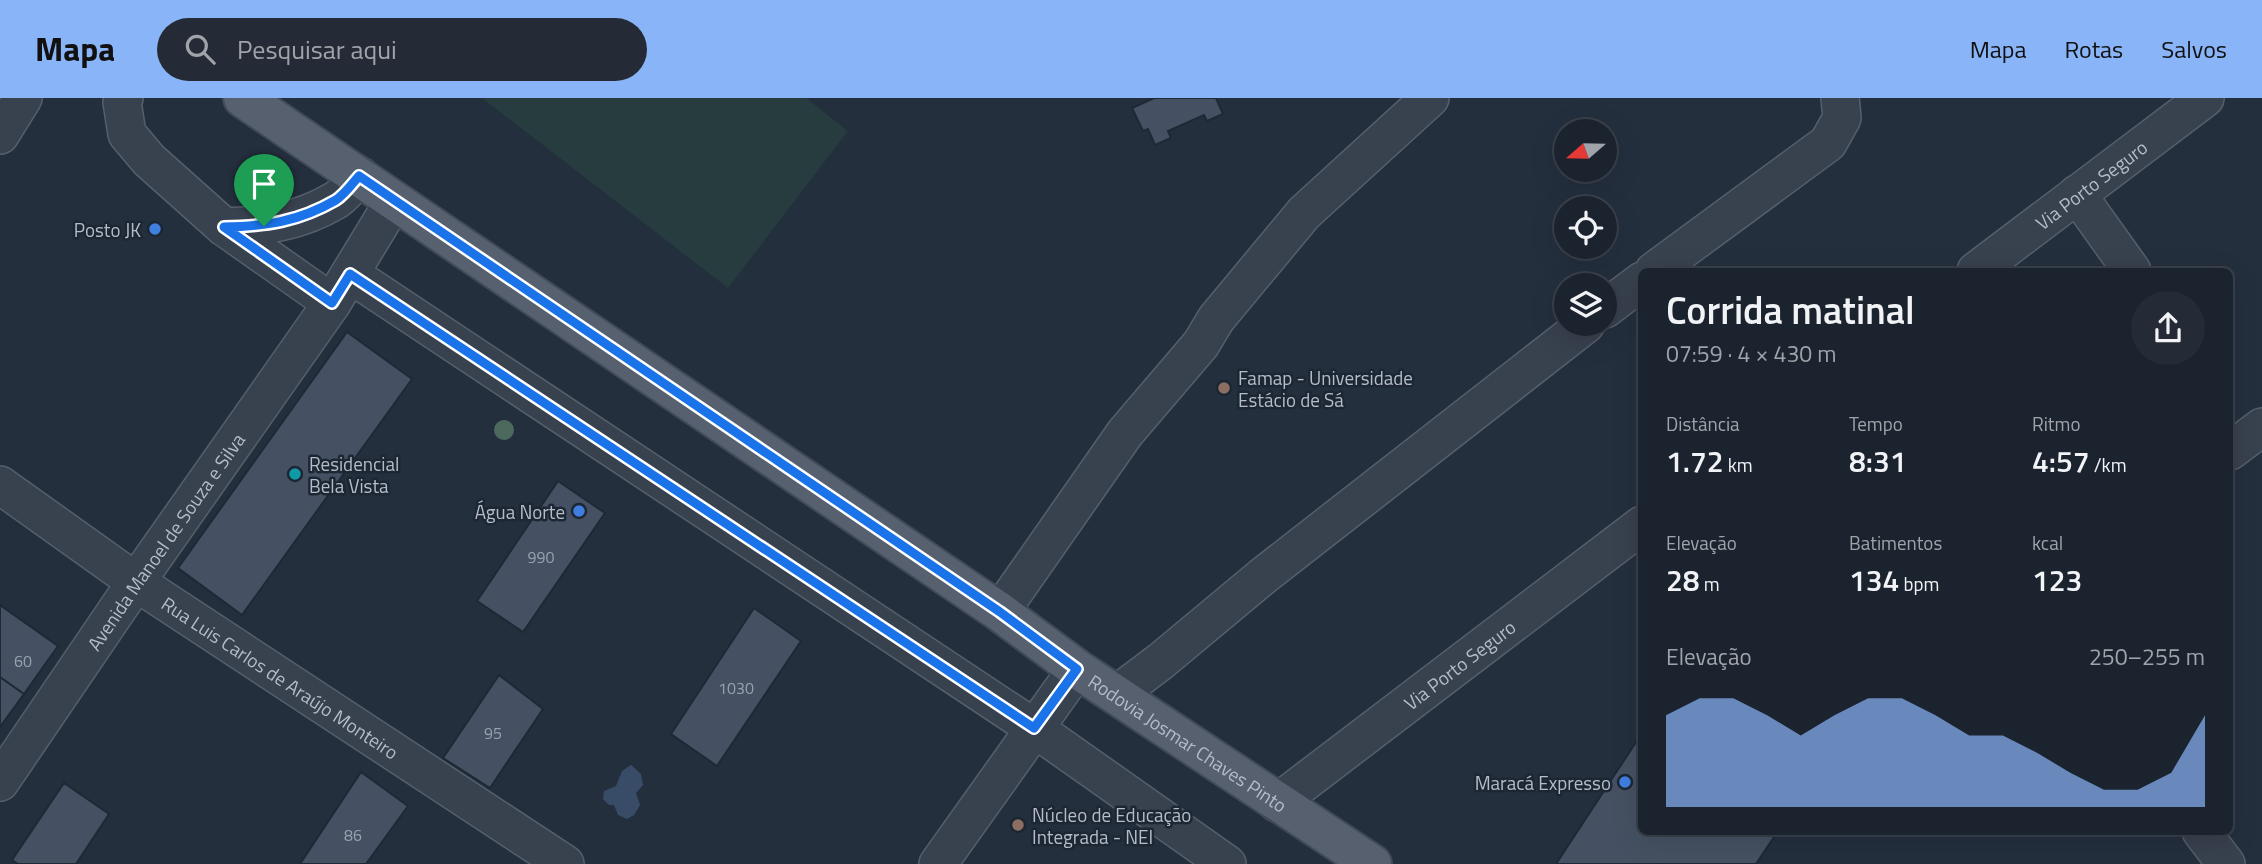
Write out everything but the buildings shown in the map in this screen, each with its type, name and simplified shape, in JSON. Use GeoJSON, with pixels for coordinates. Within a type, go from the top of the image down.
{"type":"FeatureCollection","features":[{"type":"Feature","properties":{"kind":"main road","name":"Rodovia Josmar Chaves Pinto"},"geometry":{"type":"LineString","coordinates":[[243,98],[1000,612],[1077,669],[1372,864]]}},
{"type":"Feature","properties":{"kind":"street"},"geometry":{"type":"LineString","coordinates":[[0,135],[23,98]]}},
{"type":"Feature","properties":{"kind":"street"},"geometry":{"type":"LineString","coordinates":[[124,98],[122,102],[127,134],[149,160],[224,227],[341,288],[1034,728],[1227,864]]}},
{"type":"Feature","properties":{"kind":"street"},"geometry":{"type":"LineString","coordinates":[[1000,612],[1078,503],[1112,450],[1304,213],[1430,98]]}},
{"type":"Feature","properties":{"kind":"street"},"geometry":{"type":"LineString","coordinates":[[1658,268],[1828,143],[1842,118],[1840,98]]}},
{"type":"Feature","properties":{"kind":"street","name":"Via Porto Seguro"},"geometry":{"type":"LineString","coordinates":[[1980,268],[2205,98]]}},
{"type":"Feature","properties":{"kind":"street"},"geometry":{"type":"LineString","coordinates":[[224,227],[264,226],[290,220],[338,199],[359,176]]}},
{"type":"Feature","properties":{"kind":"street"},"geometry":{"type":"LineString","coordinates":[[2077,194],[2130,268]]}},
{"type":"Feature","properties":{"kind":"street","name":"Avenida Manoel de Souza e Silva"},"geometry":{"type":"LineString","coordinates":[[0,782],[341,288],[394,201]]}},
{"type":"Feature","properties":{"kind":"street"},"geometry":{"type":"LineString","coordinates":[[1617,300],[1638,284]]}},
{"type":"Feature","properties":{"kind":"street"},"geometry":{"type":"LineString","coordinates":[[1116,695],[1263,576],[1571,336]]}},
{"type":"Feature","properties":{"kind":"street"},"geometry":{"type":"LineString","coordinates":[[2233,448],[2262,427]]}},
{"type":"Feature","properties":{"kind":"street","name":"Rua Luis Carlos de Araújo Monteiro"},"geometry":{"type":"LineString","coordinates":[[0,485],[136,582],[565,864]]}},
{"type":"Feature","properties":{"kind":"street","name":"Via Porto Seguro"},"geometry":{"type":"LineString","coordinates":[[1277,803],[1638,529]]}},
{"type":"Feature","properties":{"kind":"street"},"geometry":{"type":"LineString","coordinates":[[938,864],[1077,669]]}},
{"type":"Feature","properties":{"kind":"street"},"geometry":{"type":"LineString","coordinates":[[2204,835],[2227,864]]}},
{"type":"Feature","properties":{"kind":"green space"},"geometry":{"type":"Polygon","coordinates":[[[482,98],[806,98],[848,131],[728,288],[482,98]]]}},
{"type":"Feature","properties":{"kind":"water"},"geometry":{"type":"Polygon","coordinates":[[[631,765],[641,774],[643,785],[636,793],[640,805],[634,815],[627,819],[618,815],[614,805],[609,805],[603,799],[604,791],[616,786],[622,771],[631,765]]]}},
{"type":"Feature","properties":{"kind":"place","name":"Posto JK"},"geometry":{"type":"Point","coordinates":[155,229]}},
{"type":"Feature","properties":{"kind":"place","name":"Famap - Universidade Estácio de Sá"},"geometry":{"type":"Point","coordinates":[1224,388]}},
{"type":"Feature","properties":{"kind":"place","name":"Residencial Bela Vista"},"geometry":{"type":"Point","coordinates":[295,474]}},
{"type":"Feature","properties":{"kind":"place","name":"Água Norte"},"geometry":{"type":"Point","coordinates":[579,511]}},
{"type":"Feature","properties":{"kind":"place","name":"Maracá Expresso"},"geometry":{"type":"Point","coordinates":[1625,782]}},
{"type":"Feature","properties":{"kind":"place","name":"Núcleo de Educação Integrada - NEI"},"geometry":{"type":"Point","coordinates":[1018,825]}},
{"type":"Feature","properties":{"kind":"route"},"geometry":{"type":"LineString","coordinates":[[359,176],[1000,612],[1077,669],[1034,728],[350,274],[332,303],[224,227],[264,226],[290,220],[338,199],[359,176]]}}]}
